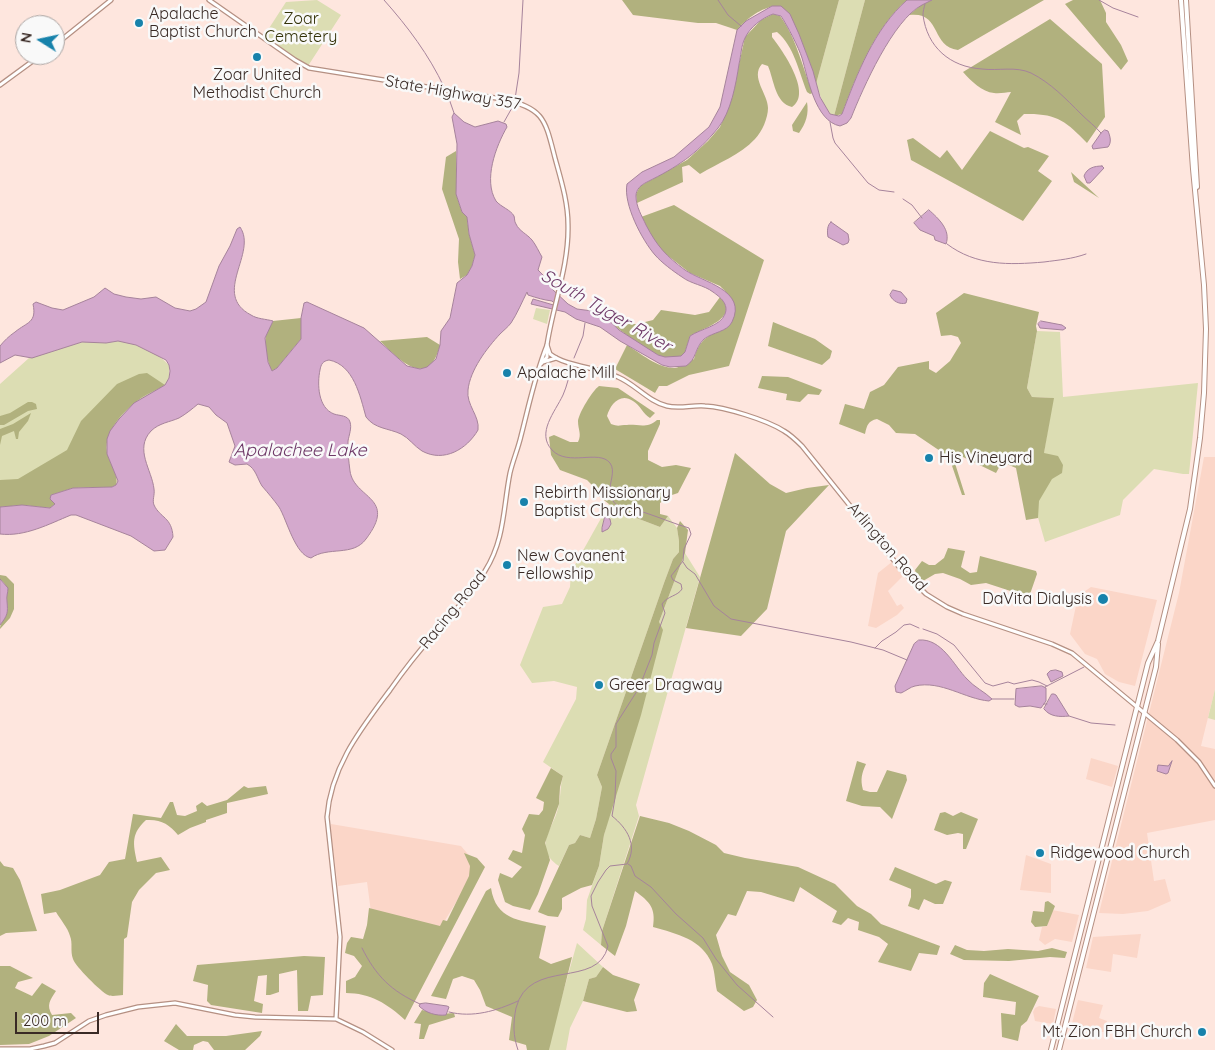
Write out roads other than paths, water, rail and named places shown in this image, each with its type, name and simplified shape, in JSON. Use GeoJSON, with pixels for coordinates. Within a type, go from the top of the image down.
{"type":"FeatureCollection","features":[{"type":"Feature","properties":{"kind":"main road"},"geometry":{"type":"LineString","coordinates":[[65,36],[111,0]]}},
{"type":"Feature","properties":{"kind":"main road","name":"State Highway 357"},"geometry":{"type":"LineString","coordinates":[[209,0],[309,68],[513,102],[528,106],[543,119],[548,129],[566,203],[568,222],[568,240],[562,277],[547,347]]}},
{"type":"Feature","properties":{"kind":"main road"},"geometry":{"type":"LineString","coordinates":[[1181,0],[1188,65]]}},
{"type":"Feature","properties":{"kind":"main road"},"geometry":{"type":"LineString","coordinates":[[1060,1050],[1156,667],[1158,641],[1190,509],[1202,420],[1206,329],[1188,65],[1186,0]]}},
{"type":"Feature","properties":{"kind":"main road"},"geometry":{"type":"LineString","coordinates":[[0,85],[27,65]]}},
{"type":"Feature","properties":{"kind":"main road","name":"Arlington Road"},"geometry":{"type":"LineString","coordinates":[[547,347],[549,354],[556,358],[611,374],[628,382],[665,406],[711,406],[783,430],[802,446],[900,568],[926,594],[963,614],[1069,651],[1177,740],[1206,770],[1215,786]]}},
{"type":"Feature","properties":{"kind":"main road","name":"Racing Road"},"geometry":{"type":"LineString","coordinates":[[336,1019],[340,937],[328,834],[327,817],[330,793],[345,753],[364,725],[399,677],[481,578],[495,551],[505,515],[511,468],[539,366],[547,347]]}},
{"type":"Feature","properties":{"kind":"main road"},"geometry":{"type":"LineString","coordinates":[[542,356],[549,354]]}},
{"type":"Feature","properties":{"kind":"main road","name":"Racing Road"},"geometry":{"type":"LineString","coordinates":[[539,366],[549,354]]}},
{"type":"Feature","properties":{"kind":"main road","name":"Racing Road"},"geometry":{"type":"LineString","coordinates":[[543,362],[556,358]]}},
{"type":"Feature","properties":{"kind":"main road"},"geometry":{"type":"LineString","coordinates":[[1051,1050],[1148,664],[1158,641]]}},
{"type":"Feature","properties":{"kind":"main road"},"geometry":{"type":"LineString","coordinates":[[0,1049],[30,1049],[44,1046],[106,1015],[158,1004],[180,1004],[255,1017],[336,1019],[392,1050]]}},
{"type":"Feature","properties":{"kind":"water","name":"Apalachee Lake"},"geometry":{"type":"Polygon","coordinates":[[[907,0],[932,0],[911,13],[900,25],[880,56],[851,118],[847,123],[840,126],[824,116],[819,108],[793,37],[781,16],[773,14],[761,20],[750,30],[744,41],[732,97],[723,121],[718,128],[686,160],[645,183],[638,189],[636,200],[640,211],[650,232],[662,250],[685,270],[721,288],[734,302],[735,311],[730,325],[704,339],[690,363],[686,366],[670,367],[662,365],[600,327],[576,319],[565,312],[531,304],[533,299],[557,306],[552,301],[528,295],[527,292],[511,323],[485,353],[469,382],[469,401],[477,420],[478,430],[468,443],[446,455],[430,454],[422,451],[401,434],[373,424],[366,417],[355,382],[350,375],[338,363],[329,360],[322,364],[319,388],[322,401],[329,411],[346,417],[350,422],[348,448],[350,471],[353,480],[376,506],[378,515],[375,525],[366,539],[354,548],[325,552],[311,558],[300,551],[279,507],[262,486],[252,468],[247,464],[235,465],[229,462],[235,446],[227,423],[209,407],[198,404],[179,418],[154,428],[146,438],[144,445],[145,460],[153,482],[154,505],[172,530],[173,537],[165,550],[154,551],[131,536],[76,515],[71,515],[28,532],[0,534],[0,507],[22,505],[50,508],[55,504],[50,499],[51,495],[73,488],[112,487],[116,485],[118,481],[107,454],[107,439],[110,431],[134,403],[165,385],[169,378],[169,365],[166,360],[136,345],[118,341],[106,343],[82,342],[32,358],[15,355],[0,363],[0,346],[32,319],[34,315],[33,304],[36,302],[63,310],[94,297],[105,288],[114,294],[126,297],[141,299],[156,297],[175,308],[190,311],[196,309],[206,302],[219,266],[237,229],[240,227],[244,237],[244,249],[237,273],[235,296],[240,306],[251,315],[273,321],[265,338],[268,362],[272,371],[277,368],[301,339],[301,318],[304,303],[307,302],[364,328],[407,366],[420,369],[427,367],[436,359],[441,331],[450,318],[457,283],[467,275],[475,255],[469,234],[467,217],[462,212],[456,194],[457,144],[452,117],[454,113],[464,122],[475,127],[498,121],[506,124],[507,127],[492,163],[492,193],[496,201],[513,214],[517,226],[535,244],[542,257],[538,270],[552,289],[568,304],[577,309],[600,312],[619,330],[658,355],[665,357],[681,356],[685,352],[690,336],[719,322],[725,314],[726,307],[716,294],[686,279],[668,267],[655,255],[645,240],[631,211],[628,201],[627,184],[642,172],[674,157],[709,127],[720,107],[737,30],[746,21],[772,6],[781,6],[790,14],[813,71],[820,97],[830,114],[839,116],[842,114],[860,68],[876,38],[885,24],[907,0]]]}},
{"type":"Feature","properties":{"kind":"water"},"geometry":{"type":"Polygon","coordinates":[[[1105,130],[1108,131],[1109,135],[1108,147],[1093,149],[1092,146],[1105,130]]]}},
{"type":"Feature","properties":{"kind":"water"},"geometry":{"type":"Polygon","coordinates":[[[1102,166],[1104,168],[1090,183],[1087,183],[1084,176],[1087,171],[1094,167],[1102,166]]]}},
{"type":"Feature","properties":{"kind":"water"},"geometry":{"type":"Polygon","coordinates":[[[929,210],[945,229],[947,234],[946,244],[935,240],[934,236],[920,230],[914,223],[929,210]]]}},
{"type":"Feature","properties":{"kind":"water"},"geometry":{"type":"Polygon","coordinates":[[[831,222],[848,234],[848,243],[843,245],[828,237],[828,229],[831,222]]]}},
{"type":"Feature","properties":{"kind":"water"},"geometry":{"type":"Polygon","coordinates":[[[893,290],[901,292],[907,299],[906,303],[899,303],[892,299],[890,295],[893,290]]]}},
{"type":"Feature","properties":{"kind":"water"},"geometry":{"type":"Polygon","coordinates":[[[1041,321],[1062,325],[1066,328],[1063,330],[1040,328],[1038,324],[1041,321]]]}},
{"type":"Feature","properties":{"kind":"water"},"geometry":{"type":"Polygon","coordinates":[[[605,517],[610,519],[611,524],[608,529],[602,532],[602,528],[605,517]]]}},
{"type":"Feature","properties":{"kind":"water"},"geometry":{"type":"Polygon","coordinates":[[[0,579],[8,588],[7,614],[0,625],[0,579]]]}},
{"type":"Feature","properties":{"kind":"water"},"geometry":{"type":"Polygon","coordinates":[[[919,640],[934,643],[941,648],[970,682],[992,699],[989,701],[980,700],[944,688],[925,685],[911,687],[901,693],[896,692],[895,686],[914,644],[919,640]]]}},
{"type":"Feature","properties":{"kind":"water"},"geometry":{"type":"Polygon","coordinates":[[[1050,671],[1062,672],[1063,676],[1051,682],[1047,674],[1050,671]]]}},
{"type":"Feature","properties":{"kind":"water"},"geometry":{"type":"Polygon","coordinates":[[[1042,686],[1046,688],[1046,701],[1041,708],[1019,707],[1015,705],[1016,689],[1042,686]]]}},
{"type":"Feature","properties":{"kind":"water"},"geometry":{"type":"Polygon","coordinates":[[[1052,694],[1056,695],[1069,716],[1052,715],[1046,712],[1044,709],[1052,694]]]}},
{"type":"Feature","properties":{"kind":"water"},"geometry":{"type":"Polygon","coordinates":[[[1172,761],[1168,773],[1157,771],[1158,765],[1168,766],[1172,761]]]}},
{"type":"Feature","properties":{"kind":"water"},"geometry":{"type":"Polygon","coordinates":[[[426,1003],[449,1007],[446,1015],[439,1015],[428,1012],[419,1006],[426,1003]]]}},
{"type":"Feature","properties":{"kind":"waterway"},"geometry":{"type":"LineString","coordinates":[[384,0],[417,42],[432,64],[444,87]]}},
{"type":"Feature","properties":{"kind":"waterway"},"geometry":{"type":"LineString","coordinates":[[515,99],[519,73],[523,0]]}},
{"type":"Feature","properties":{"kind":"waterway"},"geometry":{"type":"LineString","coordinates":[[718,0],[728,15],[741,26]]}},
{"type":"Feature","properties":{"kind":"waterway"},"geometry":{"type":"LineString","coordinates":[[1099,0],[1113,8],[1138,17]]}},
{"type":"Feature","properties":{"kind":"waterway"},"geometry":{"type":"LineString","coordinates":[[925,4],[923,15],[929,37],[935,46],[950,59],[970,67],[1019,70],[1031,73],[1058,92],[1101,133]]}},
{"type":"Feature","properties":{"kind":"waterway"},"geometry":{"type":"LineString","coordinates":[[447,93],[454,113]]}},
{"type":"Feature","properties":{"kind":"waterway"},"geometry":{"type":"LineString","coordinates":[[504,122],[513,106]]}},
{"type":"Feature","properties":{"kind":"waterway"},"geometry":{"type":"LineString","coordinates":[[830,122],[835,143],[868,183],[879,190],[894,192]]}},
{"type":"Feature","properties":{"kind":"waterway"},"geometry":{"type":"LineString","coordinates":[[903,199],[912,205],[922,218]]}},
{"type":"Feature","properties":{"kind":"waterway"},"geometry":{"type":"LineString","coordinates":[[947,244],[969,257],[993,262],[1018,264],[1044,262],[1086,254]]}},
{"type":"Feature","properties":{"kind":"waterway"},"geometry":{"type":"LineString","coordinates":[[574,358],[583,336],[585,323]]}},
{"type":"Feature","properties":{"kind":"waterway"},"geometry":{"type":"LineString","coordinates":[[518,1050],[514,1035],[514,1019],[516,1008],[523,992],[534,983],[591,967],[602,959],[608,946],[592,906],[591,896],[598,882],[610,866],[627,864],[631,850],[631,844],[626,831],[612,816],[616,771],[611,754],[616,747],[616,724],[639,688],[652,655],[654,643],[665,613],[662,604],[682,589],[681,584],[673,580],[671,576],[683,561],[684,549],[691,534],[689,528],[643,512],[626,509],[616,504],[610,492],[612,466],[605,459],[599,457],[566,457],[552,450],[546,437],[546,430],[548,422],[560,402],[572,366]]}},
{"type":"Feature","properties":{"kind":"waterway"},"geometry":{"type":"LineString","coordinates":[[683,562],[695,574],[714,606],[731,619],[851,642],[883,650],[907,660]]}},
{"type":"Feature","properties":{"kind":"waterway"},"geometry":{"type":"LineString","coordinates":[[875,648],[904,625],[910,624],[919,628]]}},
{"type":"Feature","properties":{"kind":"waterway"},"geometry":{"type":"LineString","coordinates":[[923,629],[937,634],[954,645],[985,683],[993,686],[1008,682],[1014,684],[1032,680],[1047,686]]}},
{"type":"Feature","properties":{"kind":"waterway"},"geometry":{"type":"LineString","coordinates":[[1045,687],[1084,667]]}},
{"type":"Feature","properties":{"kind":"waterway"},"geometry":{"type":"LineString","coordinates":[[992,699],[1014,699]]}},
{"type":"Feature","properties":{"kind":"waterway"},"geometry":{"type":"LineString","coordinates":[[1069,716],[1091,723],[1115,725]]}},
{"type":"Feature","properties":{"kind":"waterway"},"geometry":{"type":"LineString","coordinates":[[628,864],[631,866],[635,876],[651,887],[676,914],[703,938],[716,959],[737,985],[773,1017]]}},
{"type":"Feature","properties":{"kind":"waterway"},"geometry":{"type":"LineString","coordinates":[[362,948],[373,967],[385,982],[401,994],[420,1004]]}},
{"type":"Feature","properties":{"kind":"waterway"},"geometry":{"type":"LineString","coordinates":[[449,1012],[476,1014],[501,1008],[518,1001]]}},
{"type":"Feature","properties":{"kind":"place","name":"Apalache Baptist Church"},"geometry":{"type":"Point","coordinates":[139,23]}},
{"type":"Feature","properties":{"kind":"place","name":"Zoar United Methodist Church"},"geometry":{"type":"Point","coordinates":[257,57]}},
{"type":"Feature","properties":{"kind":"place","name":"Apalache Mill"},"geometry":{"type":"Point","coordinates":[507,373]}},
{"type":"Feature","properties":{"kind":"place","name":"His Vineyard"},"geometry":{"type":"Point","coordinates":[929,458]}},
{"type":"Feature","properties":{"kind":"place","name":"Rebirth Missionary Baptist Church"},"geometry":{"type":"Point","coordinates":[524,502]}},
{"type":"Feature","properties":{"kind":"place","name":"New Covanent Fellowship"},"geometry":{"type":"Point","coordinates":[507,565]}},
{"type":"Feature","properties":{"kind":"place","name":"DaVita Dialysis"},"geometry":{"type":"Point","coordinates":[1103,599]}},
{"type":"Feature","properties":{"kind":"place","name":"Greer Dragway"},"geometry":{"type":"Point","coordinates":[599,685]}},
{"type":"Feature","properties":{"kind":"place","name":"Ridgewood Church"},"geometry":{"type":"Point","coordinates":[1040,853]}},
{"type":"Feature","properties":{"kind":"place","name":"Mt. Zion FBH Church"},"geometry":{"type":"Point","coordinates":[1202,1032]}},
{"type":"Feature","properties":{"kind":"park label","name":"Zoar Cemetery"},"geometry":{"type":"Point","coordinates":[301,28]}},
{"type":"Feature","properties":{"kind":"water label","name":"South Tyger River"},"geometry":{"type":"Point","coordinates":[606,311]}}]}
